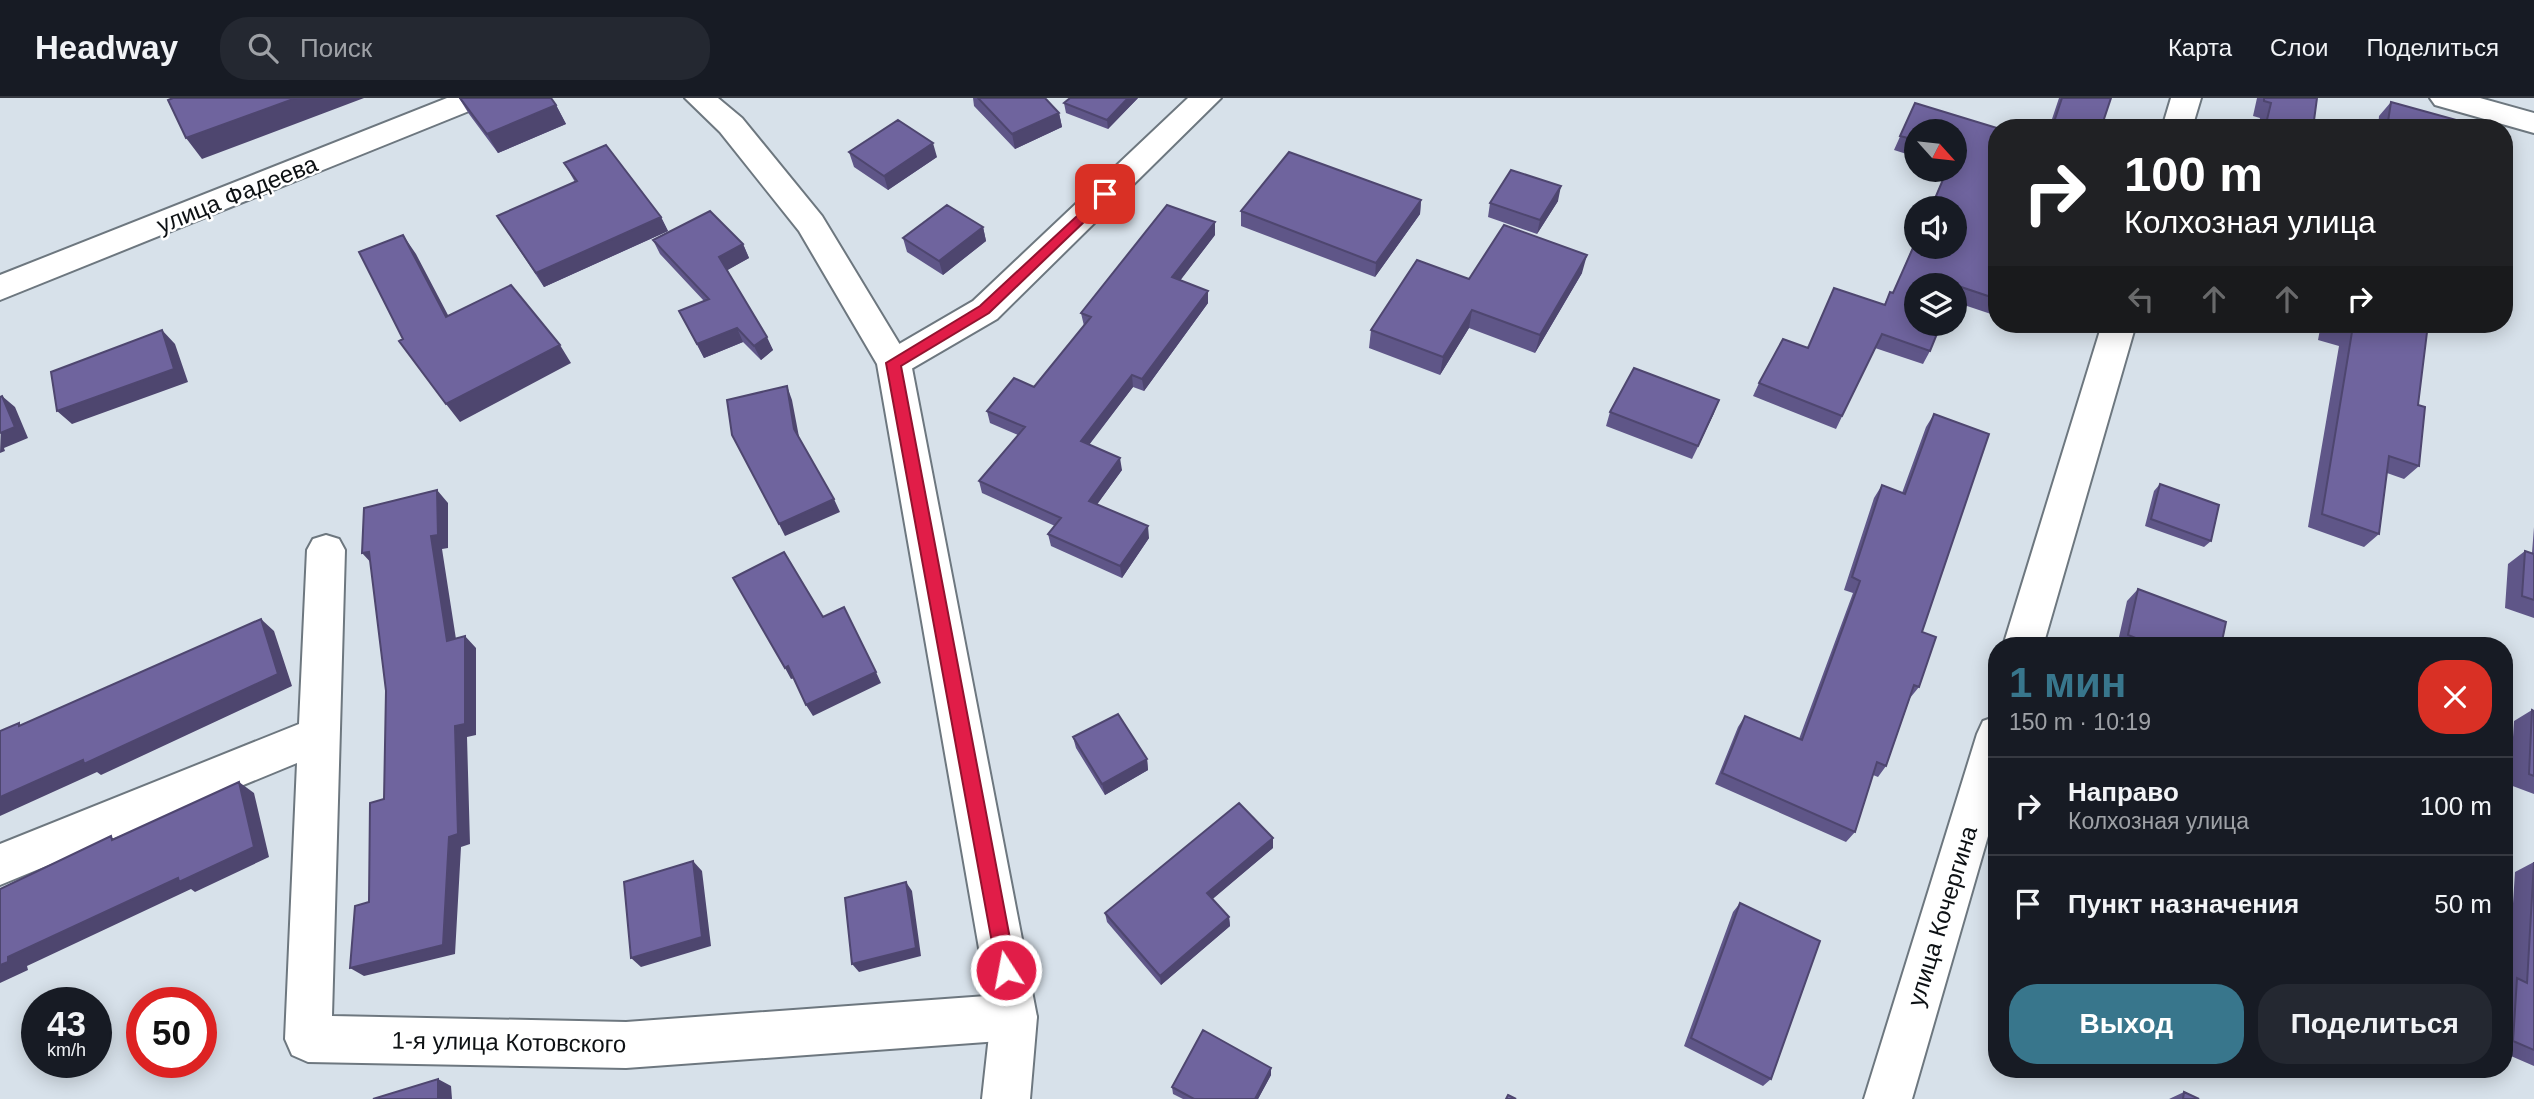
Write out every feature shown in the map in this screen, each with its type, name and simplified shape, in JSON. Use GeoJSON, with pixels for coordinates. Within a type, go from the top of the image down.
{"type":"FeatureCollection","features":[{"type":"Feature","properties":{"kind":"street","name":"улица Фадеева"},"geometry":{"type":"LineString","coordinates":[[0,288],[474,98]]}},
{"type":"Feature","properties":{"kind":"street"},"geometry":{"type":"LineString","coordinates":[[700,98],[731,125],[810,225],[894,363],[1014,1017],[1006,1099]]}},
{"type":"Feature","properties":{"kind":"street"},"geometry":{"type":"LineString","coordinates":[[894,363],[985,310],[1206,98]]}},
{"type":"Feature","properties":{"kind":"street"},"geometry":{"type":"LineString","coordinates":[[2180,119],[2186,98]]}},
{"type":"Feature","properties":{"kind":"street"},"geometry":{"type":"LineString","coordinates":[[2445,98],[2534,123]]}},
{"type":"Feature","properties":{"kind":"street"},"geometry":{"type":"LineString","coordinates":[[2026,637],[2116,333]]}},
{"type":"Feature","properties":{"kind":"street","name":"1-я улица Котовского"},"geometry":{"type":"LineString","coordinates":[[326,550],[308,1039],[626,1045],[1014,1017]]}},
{"type":"Feature","properties":{"kind":"street"},"geometry":{"type":"LineString","coordinates":[[0,865],[319,735]]}},
{"type":"Feature","properties":{"kind":"street","name":"улица Кочергина"},"geometry":{"type":"LineString","coordinates":[[1888,1099],[1988,764]]}},
{"type":"Feature","properties":{"kind":"building"},"geometry":{"type":"Polygon","coordinates":[[[296,98],[186,138],[168,100],[296,98]]]}},
{"type":"Feature","properties":{"kind":"building"},"geometry":{"type":"Polygon","coordinates":[[[460,98],[551,98],[556,105],[487,134],[460,98]]]}},
{"type":"Feature","properties":{"kind":"building"},"geometry":{"type":"Polygon","coordinates":[[[978,98],[1045,98],[1059,113],[1012,134],[978,98]]]}},
{"type":"Feature","properties":{"kind":"building"},"geometry":{"type":"Polygon","coordinates":[[[1070,98],[1128,98],[1107,120],[1064,103],[1070,98]]]}},
{"type":"Feature","properties":{"kind":"building"},"geometry":{"type":"Polygon","coordinates":[[[2062,98],[2111,98],[2104,119],[2055,119],[2062,98]]]}},
{"type":"Feature","properties":{"kind":"building"},"geometry":{"type":"Polygon","coordinates":[[[2264,98],[2317,98],[2314,119],[2267,119],[2271,103],[2264,101],[2264,98]]]}},
{"type":"Feature","properties":{"kind":"building"},"geometry":{"type":"Polygon","coordinates":[[[2391,102],[2453,119],[2388,119],[2391,102]]]}},
{"type":"Feature","properties":{"kind":"building"},"geometry":{"type":"Polygon","coordinates":[[[1915,103],[1988,125],[1988,296],[1967,289],[1967,273],[1904,273],[1904,336],[1936,336],[1930,351],[1882,334],[1842,416],[1759,383],[1783,339],[1808,348],[1834,288],[1885,305],[1908,259],[1967,259],[1967,196],[1936,196],[1942,182],[1967,182],[1967,119],[1908,119],[1915,103]]]}},
{"type":"Feature","properties":{"kind":"building"},"geometry":{"type":"Polygon","coordinates":[[[898,120],[933,143],[884,176],[849,152],[898,120]]]}},
{"type":"Feature","properties":{"kind":"building"},"geometry":{"type":"Polygon","coordinates":[[[606,145],[661,217],[536,273],[497,216],[577,181],[564,163],[606,145]]]}},
{"type":"Feature","properties":{"kind":"building"},"geometry":{"type":"Polygon","coordinates":[[[1289,152],[1421,200],[1376,263],[1241,211],[1289,152]]]}},
{"type":"Feature","properties":{"kind":"building"},"geometry":{"type":"Polygon","coordinates":[[[1511,170],[1561,186],[1540,220],[1490,203],[1511,170]]]}},
{"type":"Feature","properties":{"kind":"building"},"geometry":{"type":"Polygon","coordinates":[[[947,205],[983,227],[939,261],[903,238],[947,205]]]}},
{"type":"Feature","properties":{"kind":"building"},"geometry":{"type":"Polygon","coordinates":[[[1167,205],[1215,222],[1172,277],[1208,291],[1142,379],[1132,375],[1081,441],[1120,458],[1089,501],[1148,526],[1120,566],[1048,534],[1061,518],[979,481],[1025,427],[987,411],[1014,378],[1034,387],[1091,317],[1081,313],[1167,205]]]}},
{"type":"Feature","properties":{"kind":"building"},"geometry":{"type":"Polygon","coordinates":[[[710,211],[743,244],[719,257],[767,337],[754,346],[737,328],[697,344],[679,311],[709,299],[653,240],[710,211]]]}},
{"type":"Feature","properties":{"kind":"building"},"geometry":{"type":"Polygon","coordinates":[[[1504,225],[1587,255],[1540,335],[1472,310],[1443,357],[1371,330],[1417,260],[1469,279],[1504,225]]]}},
{"type":"Feature","properties":{"kind":"building"},"geometry":{"type":"Polygon","coordinates":[[[403,235],[446,317],[511,285],[560,345],[446,404],[399,341],[403,339],[359,252],[403,235]]]}},
{"type":"Feature","properties":{"kind":"building"},"geometry":{"type":"Polygon","coordinates":[[[162,330],[174,369],[57,411],[51,372],[162,330]]]}},
{"type":"Feature","properties":{"kind":"building"},"geometry":{"type":"Polygon","coordinates":[[[2352,333],[2427,333],[2418,405],[2425,407],[2419,466],[2389,456],[2379,534],[2322,514],[2352,333]]]}},
{"type":"Feature","properties":{"kind":"building"},"geometry":{"type":"Polygon","coordinates":[[[1634,368],[1719,400],[1698,446],[1610,412],[1634,368]]]}},
{"type":"Feature","properties":{"kind":"building"},"geometry":{"type":"Polygon","coordinates":[[[787,386],[794,429],[834,499],[779,524],[732,435],[727,400],[787,386]]]}},
{"type":"Feature","properties":{"kind":"building"},"geometry":{"type":"Polygon","coordinates":[[[2,396],[15,427],[0,433],[0,397],[2,396]]]}},
{"type":"Feature","properties":{"kind":"building"},"geometry":{"type":"Polygon","coordinates":[[[1934,414],[1989,434],[1922,632],[1936,637],[1919,687],[1914,685],[1886,766],[1877,762],[1855,832],[1722,773],[1745,716],[1802,740],[1860,581],[1852,577],[1882,485],[1905,494],[1934,414]]]}},
{"type":"Feature","properties":{"kind":"building"},"geometry":{"type":"Polygon","coordinates":[[[2160,484],[2219,505],[2211,541],[2151,519],[2160,484]]]}},
{"type":"Feature","properties":{"kind":"building"},"geometry":{"type":"Polygon","coordinates":[[[437,490],[438,535],[431,536],[447,641],[465,636],[465,724],[455,726],[458,834],[449,837],[443,945],[350,968],[355,906],[369,902],[370,803],[384,799],[386,691],[369,552],[362,553],[364,508],[437,490]]]}},
{"type":"Feature","properties":{"kind":"building"},"geometry":{"type":"Polygon","coordinates":[[[2525,551],[2534,554],[2534,600],[2522,596],[2525,551]]]}},
{"type":"Feature","properties":{"kind":"building"},"geometry":{"type":"Polygon","coordinates":[[[784,552],[823,617],[844,607],[876,672],[806,705],[788,666],[785,668],[733,578],[784,552]]]}},
{"type":"Feature","properties":{"kind":"building"},"geometry":{"type":"Polygon","coordinates":[[[2138,589],[2226,622],[2223,637],[2128,635],[2138,589]]]}},
{"type":"Feature","properties":{"kind":"building"},"geometry":{"type":"Polygon","coordinates":[[[261,619],[278,674],[84,764],[83,760],[0,797],[0,731],[19,723],[19,726],[261,619]]]}},
{"type":"Feature","properties":{"kind":"building"},"geometry":{"type":"Polygon","coordinates":[[[2532,710],[2534,711],[2534,776],[2529,774],[2532,710]]]}},
{"type":"Feature","properties":{"kind":"building"},"geometry":{"type":"Polygon","coordinates":[[[1118,714],[1147,759],[1102,784],[1073,737],[1118,714]]]}},
{"type":"Feature","properties":{"kind":"building"},"geometry":{"type":"Polygon","coordinates":[[[239,782],[254,847],[179,882],[178,878],[8,957],[8,962],[0,965],[0,889],[111,836],[112,840],[239,782]]]}},
{"type":"Feature","properties":{"kind":"building"},"geometry":{"type":"Polygon","coordinates":[[[1239,803],[1273,838],[1207,893],[1229,917],[1160,976],[1105,913],[1239,803]]]}},
{"type":"Feature","properties":{"kind":"building"},"geometry":{"type":"Polygon","coordinates":[[[693,861],[702,937],[631,958],[624,882],[693,861]]]}},
{"type":"Feature","properties":{"kind":"building"},"geometry":{"type":"Polygon","coordinates":[[[2534,862],[2534,1050],[2513,1041],[2517,978],[2527,983],[2534,862]]]}},
{"type":"Feature","properties":{"kind":"building"},"geometry":{"type":"Polygon","coordinates":[[[906,882],[916,948],[852,964],[845,898],[906,882]]]}},
{"type":"Feature","properties":{"kind":"building"},"geometry":{"type":"Polygon","coordinates":[[[1740,903],[1820,941],[1771,1079],[1691,1038],[1740,903]]]}},
{"type":"Feature","properties":{"kind":"building"},"geometry":{"type":"Polygon","coordinates":[[[1203,1030],[1271,1068],[1255,1099],[1194,1099],[1172,1087],[1203,1030]]]}},
{"type":"Feature","properties":{"kind":"building"},"geometry":{"type":"Polygon","coordinates":[[[438,1079],[438,1099],[373,1099],[438,1079]]]}},
{"type":"Feature","properties":{"kind":"building"},"geometry":{"type":"Polygon","coordinates":[[[2184,1092],[2199,1099],[2183,1099],[2184,1092]]]}},
{"type":"Feature","properties":{"kind":"route"},"geometry":{"type":"LineString","coordinates":[[1006,970],[894,363],[985,310],[1105,194]]}}]}
